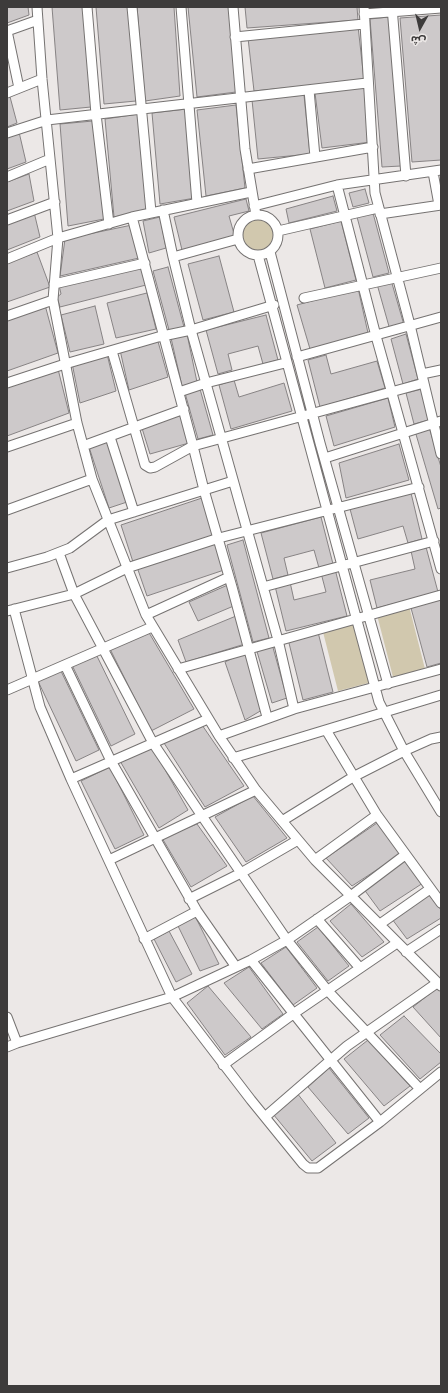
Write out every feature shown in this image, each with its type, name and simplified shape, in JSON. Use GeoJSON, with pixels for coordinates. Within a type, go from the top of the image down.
{"type":"FeatureCollection","features":[{"type":"Feature","properties":{"kind":"street"},"geometry":{"type":"LineString","coordinates":[[38,7],[42,79],[58,238],[53,300],[77,423],[92,479],[146,615],[208,719],[256,790],[315,860],[352,895],[397,943],[439,984],[367,1031],[330,1060],[265,1117]]}},
{"type":"Feature","properties":{"kind":"street"},"geometry":{"type":"LineString","coordinates":[[87,7],[96,114],[109,224]]}},
{"type":"Feature","properties":{"kind":"street"},"geometry":{"type":"LineString","coordinates":[[132,7],[151,212]]}},
{"type":"Feature","properties":{"kind":"street"},"geometry":{"type":"LineString","coordinates":[[181,7],[197,203]]}},
{"type":"Feature","properties":{"kind":"street"},"geometry":{"type":"LineString","coordinates":[[233,7],[248,169],[255,211]]}},
{"type":"Feature","properties":{"kind":"street"},"geometry":{"type":"LineString","coordinates":[[441,8],[364,11],[373,147],[373,180],[379,211],[396,278],[410,325],[423,378],[437,422],[441,454]]}},
{"type":"Feature","properties":{"kind":"street"},"geometry":{"type":"LineString","coordinates":[[392,10],[406,176]]}},
{"type":"Feature","properties":{"kind":"street"},"geometry":{"type":"LineString","coordinates":[[19,88],[10,58],[7,31],[38,20]]}},
{"type":"Feature","properties":{"kind":"street"},"geometry":{"type":"LineString","coordinates":[[235,37],[364,24]]}},
{"type":"Feature","properties":{"kind":"street"},"geometry":{"type":"LineString","coordinates":[[7,93],[42,79]]}},
{"type":"Feature","properties":{"kind":"street"},"geometry":{"type":"LineString","coordinates":[[7,133],[47,120],[368,83]]}},
{"type":"Feature","properties":{"kind":"street"},"geometry":{"type":"LineString","coordinates":[[309,90],[315,157]]}},
{"type":"Feature","properties":{"kind":"street"},"geometry":{"type":"LineString","coordinates":[[248,169],[373,147]]}},
{"type":"Feature","properties":{"kind":"street"},"geometry":{"type":"LineString","coordinates":[[7,177],[50,159]]}},
{"type":"Feature","properties":{"kind":"street"},"geometry":{"type":"LineString","coordinates":[[255,211],[270,218],[278,230],[277,242],[270,252],[258,255],[245,250],[238,239],[239,228],[242,223],[255,211],[337,185],[437,171],[440,205],[345,216],[278,230]]}},
{"type":"Feature","properties":{"kind":"street"},"geometry":{"type":"LineString","coordinates":[[337,185],[376,336],[441,569]]}},
{"type":"Feature","properties":{"kind":"street"},"geometry":{"type":"LineString","coordinates":[[7,259],[58,238],[132,217],[252,192]]}},
{"type":"Feature","properties":{"kind":"street"},"geometry":{"type":"LineString","coordinates":[[7,220],[55,202]]}},
{"type":"Feature","properties":{"kind":"street"},"geometry":{"type":"LineString","coordinates":[[163,210],[191,330],[278,640],[294,708]]}},
{"type":"Feature","properties":{"kind":"street"},"geometry":{"type":"LineString","coordinates":[[132,217],[184,409],[204,490],[219,538],[267,717]]}},
{"type":"Feature","properties":{"kind":"street"},"geometry":{"type":"LineString","coordinates":[[173,257],[238,239]]}},
{"type":"Feature","properties":{"kind":"street"},"geometry":{"type":"LineString","coordinates":[[270,252],[324,458],[388,684]]}},
{"type":"Feature","properties":{"kind":"street"},"geometry":{"type":"LineString","coordinates":[[258,255],[285,363],[374,687],[383,713],[404,752],[441,812]]}},
{"type":"Feature","properties":{"kind":"street"},"geometry":{"type":"LineString","coordinates":[[54,284],[145,263]]}},
{"type":"Feature","properties":{"kind":"street"},"geometry":{"type":"LineString","coordinates":[[304,298],[441,268]]}},
{"type":"Feature","properties":{"kind":"street"},"geometry":{"type":"LineString","coordinates":[[7,316],[53,300]]}},
{"type":"Feature","properties":{"kind":"street"},"geometry":{"type":"LineString","coordinates":[[7,383],[65,364],[164,336],[191,330],[283,303]]}},
{"type":"Feature","properties":{"kind":"street"},"geometry":{"type":"LineString","coordinates":[[297,357],[376,336],[410,325],[441,318]]}},
{"type":"Feature","properties":{"kind":"street"},"geometry":{"type":"LineString","coordinates":[[112,351],[135,427],[143,462],[148,468],[154,467],[193,446],[221,437],[392,392],[441,370]]}},
{"type":"Feature","properties":{"kind":"street"},"geometry":{"type":"LineString","coordinates":[[179,392],[206,383],[285,363]]}},
{"type":"Feature","properties":{"kind":"street"},"geometry":{"type":"LineString","coordinates":[[83,446],[184,409]]}},
{"type":"Feature","properties":{"kind":"street"},"geometry":{"type":"LineString","coordinates":[[324,458],[437,422]]}},
{"type":"Feature","properties":{"kind":"street"},"geometry":{"type":"LineString","coordinates":[[7,447],[77,423]]}},
{"type":"Feature","properties":{"kind":"street"},"geometry":{"type":"LineString","coordinates":[[110,437],[134,512]]}},
{"type":"Feature","properties":{"kind":"street"},"geometry":{"type":"LineString","coordinates":[[7,510],[92,479]]}},
{"type":"Feature","properties":{"kind":"street"},"geometry":{"type":"LineString","coordinates":[[7,568],[59,553],[78,544],[108,520],[233,481]]}},
{"type":"Feature","properties":{"kind":"street"},"geometry":{"type":"LineString","coordinates":[[419,487],[219,538],[127,568],[74,594],[10,610],[40,707],[71,779],[172,997],[223,1065],[303,1164],[308,1168],[318,1168],[380,1122],[441,1072]]}},
{"type":"Feature","properties":{"kind":"street"},"geometry":{"type":"LineString","coordinates":[[263,587],[434,541]]}},
{"type":"Feature","properties":{"kind":"street"},"geometry":{"type":"LineString","coordinates":[[59,553],[74,594],[153,743],[202,816],[287,940],[328,990],[420,1089]]}},
{"type":"Feature","properties":{"kind":"street"},"geometry":{"type":"LineString","coordinates":[[146,615],[229,577]]}},
{"type":"Feature","properties":{"kind":"street"},"geometry":{"type":"LineString","coordinates":[[178,669],[441,595]]}},
{"type":"Feature","properties":{"kind":"street"},"geometry":{"type":"LineString","coordinates":[[7,690],[152,627]]}},
{"type":"Feature","properties":{"kind":"street"},"geometry":{"type":"LineString","coordinates":[[65,665],[111,761],[189,899],[236,967]]}},
{"type":"Feature","properties":{"kind":"street"},"geometry":{"type":"LineString","coordinates":[[219,736],[294,708],[388,684],[441,668]]}},
{"type":"Feature","properties":{"kind":"street"},"geometry":{"type":"LineString","coordinates":[[233,758],[441,695]]}},
{"type":"Feature","properties":{"kind":"street"},"geometry":{"type":"LineString","coordinates":[[71,779],[208,719]]}},
{"type":"Feature","properties":{"kind":"street"},"geometry":{"type":"LineString","coordinates":[[326,730],[377,815],[441,903]]}},
{"type":"Feature","properties":{"kind":"street"},"geometry":{"type":"LineString","coordinates":[[282,821],[353,777],[431,739],[441,737]]}},
{"type":"Feature","properties":{"kind":"street"},"geometry":{"type":"LineString","coordinates":[[109,860],[256,790]]}},
{"type":"Feature","properties":{"kind":"street"},"geometry":{"type":"LineString","coordinates":[[315,860],[377,815]]}},
{"type":"Feature","properties":{"kind":"street"},"geometry":{"type":"LineString","coordinates":[[189,899],[241,873],[298,840]]}},
{"type":"Feature","properties":{"kind":"street"},"geometry":{"type":"LineString","coordinates":[[7,1047],[172,997],[252,960],[287,940],[352,895],[405,855]]}},
{"type":"Feature","properties":{"kind":"street"},"geometry":{"type":"LineString","coordinates":[[380,924],[430,889]]}},
{"type":"Feature","properties":{"kind":"street"},"geometry":{"type":"LineString","coordinates":[[144,939],[197,912]]}},
{"type":"Feature","properties":{"kind":"street"},"geometry":{"type":"LineString","coordinates":[[317,919],[360,968]]}},
{"type":"Feature","properties":{"kind":"street"},"geometry":{"type":"LineString","coordinates":[[406,952],[441,929]]}},
{"type":"Feature","properties":{"kind":"street"},"geometry":{"type":"LineString","coordinates":[[223,1065],[293,1014],[397,943]]}},
{"type":"Feature","properties":{"kind":"street"},"geometry":{"type":"LineString","coordinates":[[252,960],[293,1014],[380,1122]]}},
{"type":"Feature","properties":{"kind":"street"},"geometry":{"type":"LineString","coordinates":[[7,1017],[17,1043]]}},
{"type":"Feature","properties":{"kind":"shaded area"},"geometry":{"type":"Polygon","coordinates":[[[258,217],[270,222],[275,234],[270,246],[258,251],[246,246],[241,234],[246,222],[258,217]]]}},
{"type":"Feature","properties":{"kind":"shaded area"},"geometry":{"type":"Polygon","coordinates":[[[409,606],[425,669],[393,677],[377,615],[409,606]]]}},
{"type":"Feature","properties":{"kind":"shaded area"},"geometry":{"type":"Polygon","coordinates":[[[355,623],[372,682],[338,691],[323,632],[355,623]]]}},
{"type":"Feature","properties":{"kind":"building"},"geometry":{"type":"Polygon","coordinates":[[[7,7],[28,7],[29,15],[7,23],[7,7]]]}},
{"type":"Feature","properties":{"kind":"building"},"geometry":{"type":"Polygon","coordinates":[[[52,7],[85,7],[91,107],[60,110],[52,7]]]}},
{"type":"Feature","properties":{"kind":"building"},"geometry":{"type":"Polygon","coordinates":[[[96,7],[129,7],[136,101],[104,104],[96,7]]]}},
{"type":"Feature","properties":{"kind":"building"},"geometry":{"type":"Polygon","coordinates":[[[137,7],[174,7],[180,96],[145,101],[137,7]]]}},
{"type":"Feature","properties":{"kind":"building"},"geometry":{"type":"Polygon","coordinates":[[[188,7],[229,7],[236,92],[197,97],[188,7]]]}},
{"type":"Feature","properties":{"kind":"building"},"geometry":{"type":"Polygon","coordinates":[[[245,7],[357,7],[358,20],[247,28],[245,7]]]}},
{"type":"Feature","properties":{"kind":"building"},"geometry":{"type":"Polygon","coordinates":[[[441,15],[441,160],[412,162],[400,18],[441,15]]]}},
{"type":"Feature","properties":{"kind":"building"},"geometry":{"type":"Polygon","coordinates":[[[389,17],[401,166],[382,167],[370,19],[389,17]]]}},
{"type":"Feature","properties":{"kind":"building"},"geometry":{"type":"Polygon","coordinates":[[[358,26],[364,80],[254,91],[248,38],[358,26]]]}},
{"type":"Feature","properties":{"kind":"building"},"geometry":{"type":"Polygon","coordinates":[[[364,87],[371,142],[322,148],[315,93],[364,87]]]}},
{"type":"Feature","properties":{"kind":"building"},"geometry":{"type":"Polygon","coordinates":[[[9,93],[17,123],[7,127],[7,94],[9,93]]]}},
{"type":"Feature","properties":{"kind":"building"},"geometry":{"type":"Polygon","coordinates":[[[304,95],[310,154],[258,159],[252,100],[304,95]]]}},
{"type":"Feature","properties":{"kind":"building"},"geometry":{"type":"Polygon","coordinates":[[[236,105],[245,188],[206,196],[197,110],[236,105]]]}},
{"type":"Feature","properties":{"kind":"building"},"geometry":{"type":"Polygon","coordinates":[[[187,109],[195,198],[160,204],[152,113],[187,109]]]}},
{"type":"Feature","properties":{"kind":"building"},"geometry":{"type":"Polygon","coordinates":[[[138,114],[147,210],[114,217],[105,119],[138,114]]]}},
{"type":"Feature","properties":{"kind":"building"},"geometry":{"type":"Polygon","coordinates":[[[93,121],[104,219],[68,226],[60,124],[93,121]]]}},
{"type":"Feature","properties":{"kind":"building"},"geometry":{"type":"Polygon","coordinates":[[[19,132],[26,162],[7,169],[7,137],[19,132]]]}},
{"type":"Feature","properties":{"kind":"building"},"geometry":{"type":"Polygon","coordinates":[[[29,174],[34,201],[7,211],[7,182],[29,174]]]}},
{"type":"Feature","properties":{"kind":"building"},"geometry":{"type":"Polygon","coordinates":[[[365,189],[369,203],[353,207],[349,193],[365,189]]]}},
{"type":"Feature","properties":{"kind":"building"},"geometry":{"type":"Polygon","coordinates":[[[333,196],[337,211],[289,223],[286,209],[333,196]]]}},
{"type":"Feature","properties":{"kind":"building"},"geometry":{"type":"Polygon","coordinates":[[[246,199],[249,211],[229,216],[235,237],[182,250],[174,217],[246,199]]]}},
{"type":"Feature","properties":{"kind":"building"},"geometry":{"type":"Polygon","coordinates":[[[34,212],[40,237],[7,250],[7,222],[34,212]]]}},
{"type":"Feature","properties":{"kind":"building"},"geometry":{"type":"Polygon","coordinates":[[[373,213],[389,273],[373,277],[357,217],[373,213]]]}},
{"type":"Feature","properties":{"kind":"building"},"geometry":{"type":"Polygon","coordinates":[[[160,217],[166,248],[149,253],[143,221],[160,217]]]}},
{"type":"Feature","properties":{"kind":"building"},"geometry":{"type":"Polygon","coordinates":[[[341,221],[356,280],[325,288],[310,229],[341,221]]]}},
{"type":"Feature","properties":{"kind":"building"},"geometry":{"type":"Polygon","coordinates":[[[132,225],[139,258],[60,276],[65,239],[132,225]]]}},
{"type":"Feature","properties":{"kind":"building"},"geometry":{"type":"Polygon","coordinates":[[[37,252],[50,287],[7,302],[7,263],[37,252]]]}},
{"type":"Feature","properties":{"kind":"building"},"geometry":{"type":"Polygon","coordinates":[[[219,256],[234,312],[203,320],[188,264],[219,256]]]}},
{"type":"Feature","properties":{"kind":"building"},"geometry":{"type":"Polygon","coordinates":[[[142,265],[146,285],[60,307],[57,297],[61,294],[59,285],[142,265]]]}},
{"type":"Feature","properties":{"kind":"building"},"geometry":{"type":"Polygon","coordinates":[[[168,267],[184,327],[169,330],[153,271],[168,267]]]}},
{"type":"Feature","properties":{"kind":"building"},"geometry":{"type":"Polygon","coordinates":[[[391,280],[404,325],[390,330],[377,284],[391,280]]]}},
{"type":"Feature","properties":{"kind":"building"},"geometry":{"type":"Polygon","coordinates":[[[358,288],[368,333],[310,349],[297,305],[358,288]]]}},
{"type":"Feature","properties":{"kind":"building"},"geometry":{"type":"Polygon","coordinates":[[[147,293],[156,329],[116,338],[107,303],[147,293]]]}},
{"type":"Feature","properties":{"kind":"building"},"geometry":{"type":"Polygon","coordinates":[[[45,305],[58,353],[7,371],[7,318],[45,305]]]}},
{"type":"Feature","properties":{"kind":"building"},"geometry":{"type":"Polygon","coordinates":[[[95,306],[104,344],[70,352],[61,315],[95,306]]]}},
{"type":"Feature","properties":{"kind":"building"},"geometry":{"type":"Polygon","coordinates":[[[266,315],[278,360],[263,364],[258,346],[228,354],[232,370],[218,374],[206,330],[266,315]]]}},
{"type":"Feature","properties":{"kind":"building"},"geometry":{"type":"Polygon","coordinates":[[[187,334],[197,382],[182,386],[171,338],[187,334]]]}},
{"type":"Feature","properties":{"kind":"building"},"geometry":{"type":"Polygon","coordinates":[[[406,334],[418,379],[403,384],[391,339],[406,334]]]}},
{"type":"Feature","properties":{"kind":"building"},"geometry":{"type":"Polygon","coordinates":[[[157,338],[168,377],[129,390],[120,350],[157,338]]]}},
{"type":"Feature","properties":{"kind":"building"},"geometry":{"type":"Polygon","coordinates":[[[107,354],[116,391],[80,403],[72,363],[107,354]]]}},
{"type":"Feature","properties":{"kind":"building"},"geometry":{"type":"Polygon","coordinates":[[[326,355],[331,374],[377,361],[385,388],[320,407],[308,360],[326,355]]]}},
{"type":"Feature","properties":{"kind":"building"},"geometry":{"type":"Polygon","coordinates":[[[58,369],[69,413],[7,436],[7,387],[58,369]]]}},
{"type":"Feature","properties":{"kind":"building"},"geometry":{"type":"Polygon","coordinates":[[[234,380],[239,397],[284,383],[292,411],[231,429],[219,385],[234,380]]]}},
{"type":"Feature","properties":{"kind":"building"},"geometry":{"type":"Polygon","coordinates":[[[200,389],[213,435],[198,439],[185,393],[200,389]]]}},
{"type":"Feature","properties":{"kind":"building"},"geometry":{"type":"Polygon","coordinates":[[[422,389],[429,420],[414,424],[406,393],[422,389]]]}},
{"type":"Feature","properties":{"kind":"building"},"geometry":{"type":"Polygon","coordinates":[[[388,398],[395,427],[334,446],[326,416],[388,398]]]}},
{"type":"Feature","properties":{"kind":"building"},"geometry":{"type":"Polygon","coordinates":[[[180,413],[189,443],[150,454],[141,425],[180,413]]]}},
{"type":"Feature","properties":{"kind":"building"},"geometry":{"type":"Polygon","coordinates":[[[429,427],[441,467],[441,508],[438,509],[415,431],[429,427]]]}},
{"type":"Feature","properties":{"kind":"building"},"geometry":{"type":"Polygon","coordinates":[[[106,439],[127,502],[109,508],[88,444],[106,439]]]}},
{"type":"Feature","properties":{"kind":"building"},"geometry":{"type":"Polygon","coordinates":[[[399,444],[409,480],[346,498],[339,463],[399,444]]]}},
{"type":"Feature","properties":{"kind":"building"},"geometry":{"type":"Polygon","coordinates":[[[411,493],[422,539],[408,543],[403,526],[358,539],[350,509],[411,493]]]}},
{"type":"Feature","properties":{"kind":"building"},"geometry":{"type":"Polygon","coordinates":[[[202,498],[215,535],[133,562],[121,525],[202,498]]]}},
{"type":"Feature","properties":{"kind":"building"},"geometry":{"type":"Polygon","coordinates":[[[321,517],[333,564],[319,568],[314,550],[284,558],[288,575],[273,579],[261,533],[321,517]]]}},
{"type":"Feature","properties":{"kind":"building"},"geometry":{"type":"Polygon","coordinates":[[[214,540],[224,570],[147,596],[137,567],[214,540]]]}},
{"type":"Feature","properties":{"kind":"building"},"geometry":{"type":"Polygon","coordinates":[[[243,540],[269,638],[253,642],[227,545],[243,540]]]}},
{"type":"Feature","properties":{"kind":"building"},"geometry":{"type":"Polygon","coordinates":[[[426,547],[438,592],[377,608],[370,580],[415,569],[411,551],[426,547]]]}},
{"type":"Feature","properties":{"kind":"building"},"geometry":{"type":"Polygon","coordinates":[[[335,569],[347,616],[286,631],[275,586],[290,582],[294,600],[326,592],[321,573],[335,569]]]}},
{"type":"Feature","properties":{"kind":"building"},"geometry":{"type":"Polygon","coordinates":[[[230,584],[236,605],[198,621],[189,602],[230,584]]]}},
{"type":"Feature","properties":{"kind":"building"},"geometry":{"type":"Polygon","coordinates":[[[441,599],[441,663],[427,667],[411,608],[441,599]]]}},
{"type":"Feature","properties":{"kind":"building"},"geometry":{"type":"Polygon","coordinates":[[[236,616],[245,644],[186,662],[178,640],[236,616]]]}},
{"type":"Feature","properties":{"kind":"building"},"geometry":{"type":"Polygon","coordinates":[[[148,631],[194,709],[151,731],[110,649],[148,631]]]}},
{"type":"Feature","properties":{"kind":"building"},"geometry":{"type":"Polygon","coordinates":[[[318,632],[333,692],[303,700],[288,639],[318,632]]]}},
{"type":"Feature","properties":{"kind":"building"},"geometry":{"type":"Polygon","coordinates":[[[272,644],[287,698],[272,703],[256,648],[272,644]]]}},
{"type":"Feature","properties":{"kind":"building"},"geometry":{"type":"Polygon","coordinates":[[[95,652],[135,734],[111,746],[71,663],[95,652]]]}},
{"type":"Feature","properties":{"kind":"building"},"geometry":{"type":"Polygon","coordinates":[[[245,652],[262,710],[245,720],[225,662],[245,652]]]}},
{"type":"Feature","properties":{"kind":"building"},"geometry":{"type":"Polygon","coordinates":[[[60,669],[99,750],[76,761],[37,679],[60,669]]]}},
{"type":"Feature","properties":{"kind":"building"},"geometry":{"type":"Polygon","coordinates":[[[202,725],[244,786],[205,807],[164,743],[202,725]]]}},
{"type":"Feature","properties":{"kind":"building"},"geometry":{"type":"Polygon","coordinates":[[[151,745],[188,810],[159,828],[120,761],[151,745]]]}},
{"type":"Feature","properties":{"kind":"building"},"geometry":{"type":"Polygon","coordinates":[[[110,767],[144,835],[115,849],[81,781],[110,767]]]}},
{"type":"Feature","properties":{"kind":"building"},"geometry":{"type":"Polygon","coordinates":[[[253,796],[287,838],[246,862],[215,817],[253,796]]]}},
{"type":"Feature","properties":{"kind":"building"},"geometry":{"type":"Polygon","coordinates":[[[377,823],[401,854],[352,886],[326,858],[377,823]]]}},
{"type":"Feature","properties":{"kind":"building"},"geometry":{"type":"Polygon","coordinates":[[[197,824],[227,866],[191,887],[162,838],[197,824]]]}},
{"type":"Feature","properties":{"kind":"building"},"geometry":{"type":"Polygon","coordinates":[[[405,858],[423,883],[380,911],[363,888],[405,858]]]}},
{"type":"Feature","properties":{"kind":"building"},"geometry":{"type":"Polygon","coordinates":[[[429,895],[441,910],[441,918],[407,939],[392,919],[429,895]]]}},
{"type":"Feature","properties":{"kind":"building"},"geometry":{"type":"Polygon","coordinates":[[[351,904],[384,942],[362,957],[330,921],[351,904]]]}},
{"type":"Feature","properties":{"kind":"building"},"geometry":{"type":"Polygon","coordinates":[[[195,916],[219,964],[200,971],[178,926],[195,916]]]}},
{"type":"Feature","properties":{"kind":"building"},"geometry":{"type":"Polygon","coordinates":[[[318,927],[349,966],[328,981],[297,942],[318,927]]]}},
{"type":"Feature","properties":{"kind":"building"},"geometry":{"type":"Polygon","coordinates":[[[169,931],[192,974],[176,982],[154,939],[169,931]]]}},
{"type":"Feature","properties":{"kind":"building"},"geometry":{"type":"Polygon","coordinates":[[[286,947],[317,988],[293,1005],[261,963],[286,947]]]}},
{"type":"Feature","properties":{"kind":"building"},"geometry":{"type":"Polygon","coordinates":[[[249,967],[283,1014],[262,1029],[224,983],[249,967]]]}},
{"type":"Feature","properties":{"kind":"building"},"geometry":{"type":"Polygon","coordinates":[[[208,986],[251,1037],[225,1055],[187,1003],[208,986]]]}},
{"type":"Feature","properties":{"kind":"building"},"geometry":{"type":"Polygon","coordinates":[[[437,988],[441,992],[441,1038],[413,1007],[437,988]]]}},
{"type":"Feature","properties":{"kind":"building"},"geometry":{"type":"Polygon","coordinates":[[[404,1016],[441,1054],[441,1062],[420,1079],[380,1035],[404,1016]]]}},
{"type":"Feature","properties":{"kind":"building"},"geometry":{"type":"Polygon","coordinates":[[[368,1040],[410,1086],[384,1106],[344,1059],[368,1040]]]}},
{"type":"Feature","properties":{"kind":"building"},"geometry":{"type":"Polygon","coordinates":[[[329,1068],[369,1118],[348,1134],[308,1087],[329,1068]]]}},
{"type":"Feature","properties":{"kind":"building"},"geometry":{"type":"Polygon","coordinates":[[[297,1093],[336,1143],[312,1161],[273,1114],[297,1093]]]}}]}
